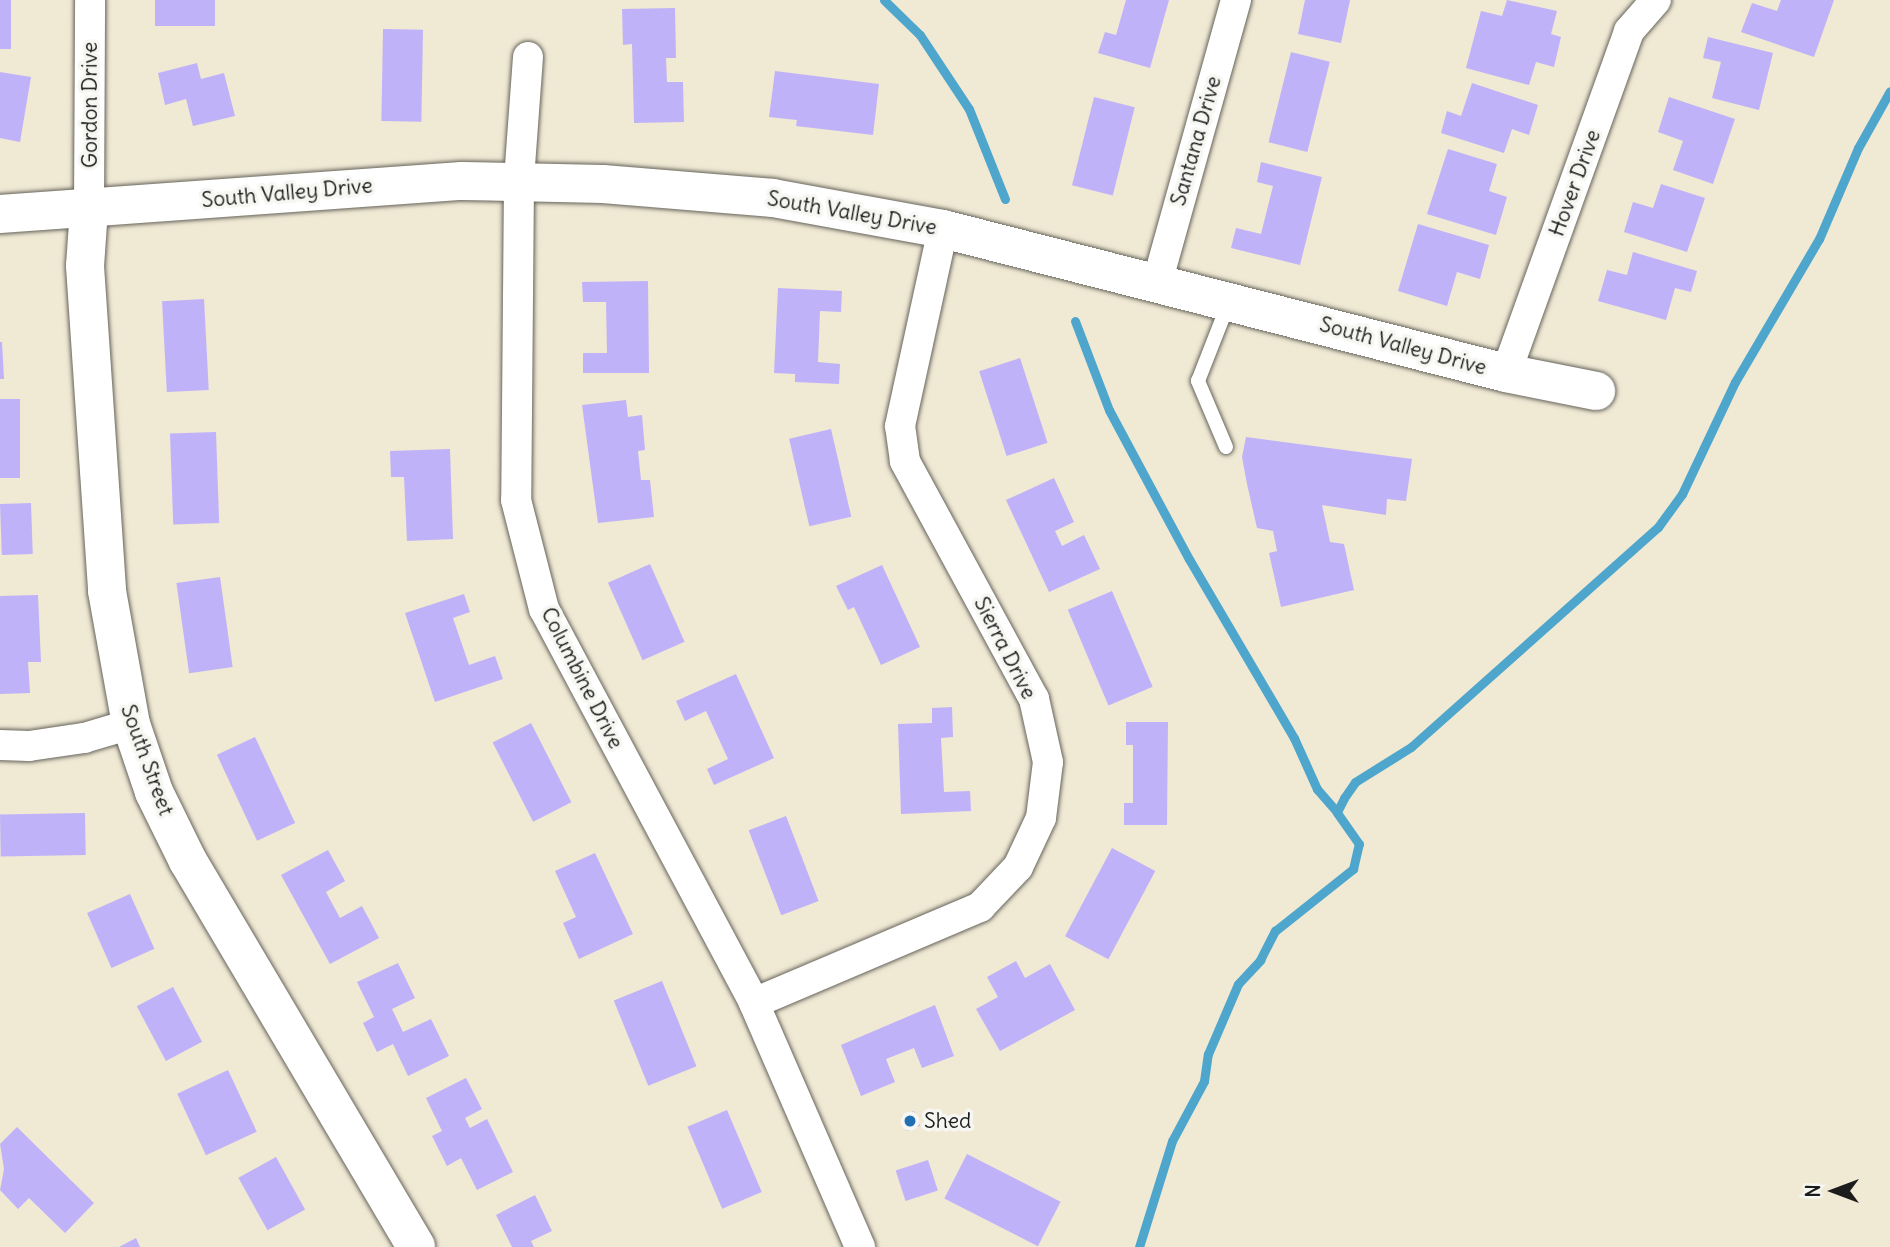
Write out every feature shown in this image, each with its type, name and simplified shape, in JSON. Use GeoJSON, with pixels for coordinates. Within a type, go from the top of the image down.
{"type":"FeatureCollection","features":[{"type":"Feature","properties":{"kind":"street","name":"Gordon Drive"},"geometry":{"type":"LineString","coordinates":[[89,209],[90,0]]}},
{"type":"Feature","properties":{"kind":"street","name":"Santana Drive"},"geometry":{"type":"LineString","coordinates":[[1157,283],[1236,0]]}},
{"type":"Feature","properties":{"kind":"street","name":"Hover Drive"},"geometry":{"type":"LineString","coordinates":[[1506,373],[1629,31],[1656,0]]}},
{"type":"Feature","properties":{"kind":"street","name":"Columbine Drive"},"geometry":{"type":"LineString","coordinates":[[528,57],[519,181],[516,500],[544,609],[754,1003],[860,1247]]}},
{"type":"Feature","properties":{"kind":"street","name":"South Valley Drive"},"geometry":{"type":"LineString","coordinates":[[0,214],[392,184],[519,181],[772,198],[943,229],[1506,373],[1596,391]]}},
{"type":"Feature","properties":{"kind":"street","name":"South Street"},"geometry":{"type":"LineString","coordinates":[[89,209],[85,266],[107,592],[131,724],[154,792],[188,860],[416,1247]]}},
{"type":"Feature","properties":{"kind":"street","name":"Sierra Drive"},"geometry":{"type":"LineString","coordinates":[[754,1003],[981,907],[1018,867],[1041,818],[1048,761],[1034,699],[905,461],[900,426],[943,229]]}},
{"type":"Feature","properties":{"kind":"street"},"geometry":{"type":"LineString","coordinates":[[0,746],[70,740],[131,724]]}},
{"type":"Feature","properties":{"kind":"lane"},"geometry":{"type":"LineString","coordinates":[[1226,447],[1198,381],[1230,301]]}},
{"type":"Feature","properties":{"kind":"building"},"geometry":{"type":"Polygon","coordinates":[[[0,0],[11,0],[11,49],[0,49],[0,0]]]}},
{"type":"Feature","properties":{"kind":"building"},"geometry":{"type":"Polygon","coordinates":[[[155,0],[215,0],[215,26],[155,26],[155,0]]]}},
{"type":"Feature","properties":{"kind":"building"},"geometry":{"type":"Polygon","coordinates":[[[1126,0],[1169,0],[1150,68],[1098,53],[1105,32],[1116,35],[1126,0]]]}},
{"type":"Feature","properties":{"kind":"building"},"geometry":{"type":"Polygon","coordinates":[[[1305,0],[1350,0],[1341,43],[1298,34],[1305,0]]]}},
{"type":"Feature","properties":{"kind":"building"},"geometry":{"type":"Polygon","coordinates":[[[1507,0],[1557,11],[1551,34],[1561,37],[1554,67],[1536,62],[1529,85],[1466,68],[1481,11],[1502,16],[1507,0]]]}},
{"type":"Feature","properties":{"kind":"building"},"geometry":{"type":"Polygon","coordinates":[[[1781,0],[1834,0],[1814,57],[1741,32],[1752,3],[1777,11],[1781,0]]]}},
{"type":"Feature","properties":{"kind":"building"},"geometry":{"type":"Polygon","coordinates":[[[675,8],[676,58],[666,58],[667,82],[683,82],[684,122],[634,123],[632,44],[623,45],[622,9],[675,8]]]}},
{"type":"Feature","properties":{"kind":"building"},"geometry":{"type":"Polygon","coordinates":[[[383,29],[423,30],[421,122],[381,121],[383,29]]]}},
{"type":"Feature","properties":{"kind":"building"},"geometry":{"type":"Polygon","coordinates":[[[1708,37],[1773,53],[1759,110],[1712,98],[1721,62],[1703,58],[1708,37]]]}},
{"type":"Feature","properties":{"kind":"building"},"geometry":{"type":"Polygon","coordinates":[[[1291,52],[1330,62],[1307,152],[1269,142],[1291,52]]]}},
{"type":"Feature","properties":{"kind":"building"},"geometry":{"type":"Polygon","coordinates":[[[197,63],[201,79],[224,73],[235,116],[193,126],[186,99],[165,105],[158,73],[197,63]]]}},
{"type":"Feature","properties":{"kind":"building"},"geometry":{"type":"Polygon","coordinates":[[[775,71],[879,84],[873,135],[796,126],[797,120],[769,117],[775,71]]]}},
{"type":"Feature","properties":{"kind":"building"},"geometry":{"type":"Polygon","coordinates":[[[0,72],[31,77],[20,142],[0,138],[0,72]]]}},
{"type":"Feature","properties":{"kind":"building"},"geometry":{"type":"Polygon","coordinates":[[[1472,83],[1538,105],[1529,135],[1512,129],[1504,153],[1441,133],[1447,111],[1461,116],[1472,83]]]}},
{"type":"Feature","properties":{"kind":"building"},"geometry":{"type":"Polygon","coordinates":[[[1094,97],[1135,107],[1113,195],[1072,185],[1094,97]]]}},
{"type":"Feature","properties":{"kind":"building"},"geometry":{"type":"Polygon","coordinates":[[[1669,97],[1735,119],[1713,184],[1673,170],[1683,141],[1658,132],[1669,97]]]}},
{"type":"Feature","properties":{"kind":"building"},"geometry":{"type":"Polygon","coordinates":[[[1448,149],[1497,164],[1489,191],[1507,197],[1496,235],[1427,214],[1448,149]]]}},
{"type":"Feature","properties":{"kind":"building"},"geometry":{"type":"Polygon","coordinates":[[[1261,162],[1322,177],[1300,265],[1231,248],[1236,228],[1261,234],[1273,186],[1257,182],[1261,162]]]}},
{"type":"Feature","properties":{"kind":"building"},"geometry":{"type":"Polygon","coordinates":[[[1661,184],[1705,198],[1687,252],[1624,232],[1633,202],[1653,208],[1661,184]]]}},
{"type":"Feature","properties":{"kind":"building"},"geometry":{"type":"Polygon","coordinates":[[[1418,224],[1489,245],[1480,279],[1457,272],[1447,306],[1398,291],[1418,224]]]}},
{"type":"Feature","properties":{"kind":"building"},"geometry":{"type":"Polygon","coordinates":[[[1633,252],[1697,271],[1691,292],[1675,288],[1666,320],[1598,301],[1607,270],[1627,275],[1633,252]]]}},
{"type":"Feature","properties":{"kind":"building"},"geometry":{"type":"Polygon","coordinates":[[[648,281],[649,373],[583,373],[583,353],[607,353],[606,302],[583,302],[582,282],[648,281]]]}},
{"type":"Feature","properties":{"kind":"building"},"geometry":{"type":"Polygon","coordinates":[[[778,288],[842,291],[841,312],[820,311],[818,362],[840,364],[839,384],[795,382],[795,374],[774,373],[778,288]]]}},
{"type":"Feature","properties":{"kind":"building"},"geometry":{"type":"Polygon","coordinates":[[[204,299],[209,390],[167,392],[162,301],[204,299]]]}},
{"type":"Feature","properties":{"kind":"building"},"geometry":{"type":"Polygon","coordinates":[[[2,342],[4,379],[0,379],[2,342]]]}},
{"type":"Feature","properties":{"kind":"building"},"geometry":{"type":"Polygon","coordinates":[[[1020,358],[1048,443],[1007,456],[979,371],[1020,358]]]}},
{"type":"Feature","properties":{"kind":"building"},"geometry":{"type":"Polygon","coordinates":[[[0,399],[20,399],[20,478],[0,478],[0,399]]]}},
{"type":"Feature","properties":{"kind":"building"},"geometry":{"type":"Polygon","coordinates":[[[626,400],[628,417],[642,415],[645,450],[638,451],[641,480],[650,480],[654,517],[598,523],[582,405],[626,400]]]}},
{"type":"Feature","properties":{"kind":"building"},"geometry":{"type":"Polygon","coordinates":[[[831,429],[851,517],[809,526],[789,439],[831,429]]]}},
{"type":"Feature","properties":{"kind":"building"},"geometry":{"type":"Polygon","coordinates":[[[216,432],[219,523],[173,525],[170,434],[216,432]]]}},
{"type":"Feature","properties":{"kind":"building"},"geometry":{"type":"Polygon","coordinates":[[[1246,437],[1412,459],[1406,501],[1387,499],[1386,515],[1322,505],[1330,542],[1344,544],[1354,590],[1281,607],[1269,553],[1277,551],[1273,531],[1257,528],[1247,484],[1242,457],[1246,437]]]}},
{"type":"Feature","properties":{"kind":"building"},"geometry":{"type":"Polygon","coordinates":[[[450,449],[453,539],[407,541],[404,477],[391,477],[390,451],[450,449]]]}},
{"type":"Feature","properties":{"kind":"building"},"geometry":{"type":"Polygon","coordinates":[[[1054,478],[1074,522],[1055,531],[1062,546],[1084,535],[1100,569],[1049,592],[1006,500],[1054,478]]]}},
{"type":"Feature","properties":{"kind":"building"},"geometry":{"type":"Polygon","coordinates":[[[31,503],[33,554],[2,555],[0,504],[31,503]]]}},
{"type":"Feature","properties":{"kind":"building"},"geometry":{"type":"Polygon","coordinates":[[[650,564],[685,642],[643,660],[608,583],[650,564]]]}},
{"type":"Feature","properties":{"kind":"building"},"geometry":{"type":"Polygon","coordinates":[[[882,565],[920,647],[881,665],[854,607],[848,610],[836,586],[882,565]]]}},
{"type":"Feature","properties":{"kind":"building"},"geometry":{"type":"Polygon","coordinates":[[[220,577],[233,667],[189,673],[176,583],[220,577]]]}},
{"type":"Feature","properties":{"kind":"building"},"geometry":{"type":"Polygon","coordinates":[[[1112,591],[1153,687],[1108,705],[1068,610],[1112,591]]]}},
{"type":"Feature","properties":{"kind":"building"},"geometry":{"type":"Polygon","coordinates":[[[464,594],[470,612],[453,618],[469,665],[495,656],[503,679],[435,702],[405,613],[464,594]]]}},
{"type":"Feature","properties":{"kind":"building"},"geometry":{"type":"Polygon","coordinates":[[[38,595],[41,662],[28,662],[30,693],[0,694],[0,596],[38,595]]]}},
{"type":"Feature","properties":{"kind":"building"},"geometry":{"type":"Polygon","coordinates":[[[736,674],[774,758],[714,785],[707,769],[728,759],[706,711],[685,721],[676,701],[736,674]]]}},
{"type":"Feature","properties":{"kind":"building"},"geometry":{"type":"Polygon","coordinates":[[[952,707],[953,737],[941,738],[944,792],[970,791],[971,811],[901,814],[898,724],[932,723],[932,708],[952,707]]]}},
{"type":"Feature","properties":{"kind":"building"},"geometry":{"type":"Polygon","coordinates":[[[1126,722],[1168,722],[1167,825],[1124,825],[1124,803],[1133,803],[1133,745],[1126,745],[1126,722]]]}},
{"type":"Feature","properties":{"kind":"building"},"geometry":{"type":"Polygon","coordinates":[[[531,723],[571,802],[533,822],[493,743],[531,723]]]}},
{"type":"Feature","properties":{"kind":"building"},"geometry":{"type":"Polygon","coordinates":[[[255,737],[295,823],[257,841],[217,755],[255,737]]]}},
{"type":"Feature","properties":{"kind":"building"},"geometry":{"type":"Polygon","coordinates":[[[85,813],[86,855],[1,856],[0,814],[85,813]]]}},
{"type":"Feature","properties":{"kind":"building"},"geometry":{"type":"Polygon","coordinates":[[[786,816],[819,901],[781,915],[749,830],[786,816]]]}},
{"type":"Feature","properties":{"kind":"building"},"geometry":{"type":"Polygon","coordinates":[[[1112,848],[1155,871],[1108,959],[1065,936],[1112,848]]]}},
{"type":"Feature","properties":{"kind":"building"},"geometry":{"type":"Polygon","coordinates":[[[328,850],[345,881],[326,892],[340,918],[362,906],[379,938],[330,964],[281,875],[328,850]]]}},
{"type":"Feature","properties":{"kind":"building"},"geometry":{"type":"Polygon","coordinates":[[[595,853],[633,934],[579,959],[563,923],[576,917],[555,871],[595,853]]]}},
{"type":"Feature","properties":{"kind":"building"},"geometry":{"type":"Polygon","coordinates":[[[130,894],[154,949],[111,968],[87,913],[130,894]]]}},
{"type":"Feature","properties":{"kind":"building"},"geometry":{"type":"Polygon","coordinates":[[[1016,961],[1025,978],[1050,964],[1075,1010],[1000,1051],[976,1009],[998,997],[987,977],[1016,961]]]}},
{"type":"Feature","properties":{"kind":"building"},"geometry":{"type":"Polygon","coordinates":[[[398,963],[415,998],[392,1009],[403,1032],[431,1019],[449,1056],[408,1076],[393,1044],[377,1052],[363,1023],[374,1017],[357,982],[398,963]]]}},
{"type":"Feature","properties":{"kind":"building"},"geometry":{"type":"Polygon","coordinates":[[[662,981],[696,1066],[648,1086],[614,1000],[662,981]]]}},
{"type":"Feature","properties":{"kind":"building"},"geometry":{"type":"Polygon","coordinates":[[[173,987],[202,1042],[166,1061],[137,1006],[173,987]]]}},
{"type":"Feature","properties":{"kind":"building"},"geometry":{"type":"Polygon","coordinates":[[[935,1005],[954,1056],[922,1068],[914,1048],[886,1059],[895,1082],[861,1096],[841,1045],[935,1005]]]}},
{"type":"Feature","properties":{"kind":"building"},"geometry":{"type":"Polygon","coordinates":[[[228,1070],[257,1132],[206,1155],[177,1094],[228,1070]]]}},
{"type":"Feature","properties":{"kind":"building"},"geometry":{"type":"Polygon","coordinates":[[[466,1078],[482,1109],[465,1118],[470,1128],[487,1119],[513,1172],[477,1190],[461,1158],[447,1166],[432,1136],[442,1131],[426,1098],[466,1078]]]}},
{"type":"Feature","properties":{"kind":"building"},"geometry":{"type":"Polygon","coordinates":[[[727,1110],[762,1192],[722,1209],[687,1127],[727,1110]]]}},
{"type":"Feature","properties":{"kind":"building","name":"Shed"},"geometry":{"type":"Polygon","coordinates":[[[914,1111],[920,1126],[907,1131],[901,1116],[914,1111]]]}},
{"type":"Feature","properties":{"kind":"building"},"geometry":{"type":"Polygon","coordinates":[[[17,1127],[94,1203],[65,1233],[29,1198],[18,1209],[0,1190],[4,1169],[0,1144],[17,1127]]]}},
{"type":"Feature","properties":{"kind":"building"},"geometry":{"type":"Polygon","coordinates":[[[967,1154],[1061,1202],[1038,1246],[944,1199],[967,1154]]]}},
{"type":"Feature","properties":{"kind":"building"},"geometry":{"type":"Polygon","coordinates":[[[276,1157],[305,1209],[267,1230],[238,1178],[276,1157]]]}},
{"type":"Feature","properties":{"kind":"building"},"geometry":{"type":"Polygon","coordinates":[[[928,1160],[938,1190],[906,1201],[896,1171],[928,1160]]]}},
{"type":"Feature","properties":{"kind":"building"},"geometry":{"type":"Polygon","coordinates":[[[535,1195],[552,1231],[531,1241],[534,1247],[512,1247],[496,1215],[535,1195]]]}},
{"type":"Feature","properties":{"kind":"building"},"geometry":{"type":"Polygon","coordinates":[[[136,1238],[140,1247],[119,1247],[136,1238]]]}},
{"type":"Feature","properties":{"kind":"waterway"},"geometry":{"type":"LineString","coordinates":[[884,0],[920,35],[969,109],[1005,199]]}},
{"type":"Feature","properties":{"kind":"waterway"},"geometry":{"type":"LineString","coordinates":[[1139,1247],[1172,1141],[1204,1081],[1208,1054],[1238,984],[1260,960],[1275,931],[1353,869],[1359,844],[1337,812],[1344,798],[1355,782],[1411,747],[1658,527],[1682,494],[1735,382],[1819,239],[1858,148],[1890,91]]}},
{"type":"Feature","properties":{"kind":"waterway"},"geometry":{"type":"LineString","coordinates":[[1075,321],[1109,410],[1189,559],[1294,738],[1317,789],[1337,812]]}},
{"type":"Feature","properties":{"kind":"place","name":"Shed"},"geometry":{"type":"Point","coordinates":[910,1121]}}]}
